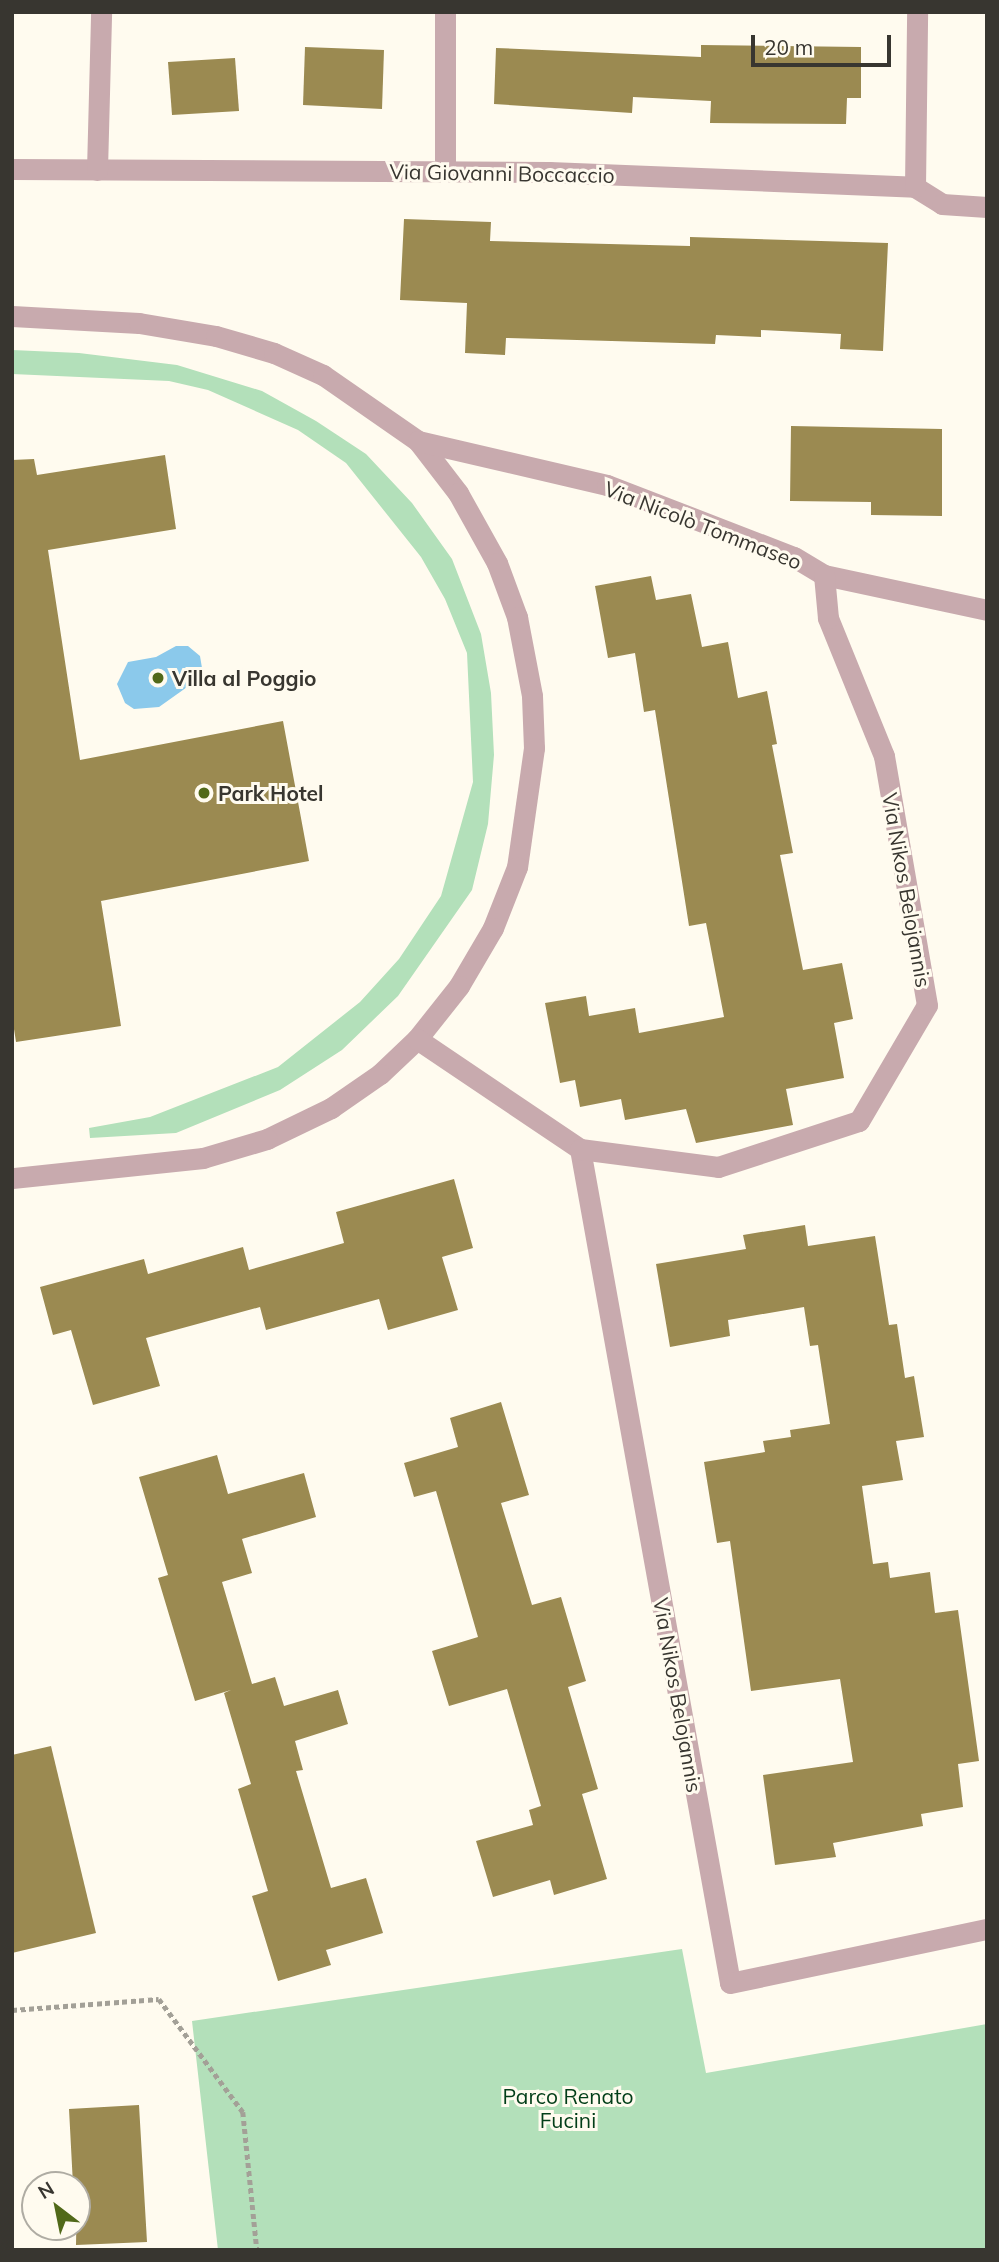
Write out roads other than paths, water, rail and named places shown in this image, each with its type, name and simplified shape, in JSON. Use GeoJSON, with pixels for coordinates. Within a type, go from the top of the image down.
{"type":"FeatureCollection","features":[{"type":"Feature","properties":{"kind":"street"},"geometry":{"type":"LineString","coordinates":[[97,170],[101,12]]}},
{"type":"Feature","properties":{"kind":"street"},"geometry":{"type":"LineString","coordinates":[[445,12],[445,172]]}},
{"type":"Feature","properties":{"kind":"street"},"geometry":{"type":"LineString","coordinates":[[915,187],[917,12]]}},
{"type":"Feature","properties":{"kind":"street","name":"Via Giovanni Boccaccio"},"geometry":{"type":"LineString","coordinates":[[12,169],[445,172],[915,187],[942,204],[987,207]]}},
{"type":"Feature","properties":{"kind":"street"},"geometry":{"type":"LineString","coordinates":[[12,316],[139,323],[216,336],[274,353],[323,375],[418,441],[458,494],[497,563],[517,617],[533,696],[534,748],[517,867],[493,928],[459,986],[417,1039],[380,1074],[331,1108],[267,1139],[204,1158],[12,1178]]}},
{"type":"Feature","properties":{"kind":"street","name":"Via Nicolò Tommaseo"},"geometry":{"type":"LineString","coordinates":[[418,441],[607,485],[793,557],[824,575],[987,610]]}},
{"type":"Feature","properties":{"kind":"street","name":"Via Nikos Belojannis"},"geometry":{"type":"LineString","coordinates":[[417,1039],[580,1149],[718,1167],[859,1121],[927,1005],[884,756],[828,618],[824,575]]}},
{"type":"Feature","properties":{"kind":"street","name":"Via Nikos Belojannis"},"geometry":{"type":"LineString","coordinates":[[580,1149],[730,1983],[987,1929]]}},
{"type":"Feature","properties":{"kind":"water","name":"Villa al Poggio"},"geometry":{"type":"Polygon","coordinates":[[[176,646],[188,646],[200,656],[202,668],[197,680],[159,707],[134,709],[125,703],[117,684],[128,662],[156,657],[176,646]]]}},
{"type":"Feature","properties":{"kind":"place","name":"Villa al Poggio"},"geometry":{"type":"Point","coordinates":[158,678]}},
{"type":"Feature","properties":{"kind":"place","name":"Park Hotel"},"geometry":{"type":"Point","coordinates":[204,793]}},
{"type":"Feature","properties":{"kind":"park label","name":"Parco Renato Fucini"},"geometry":{"type":"Point","coordinates":[568,2108]}}]}
